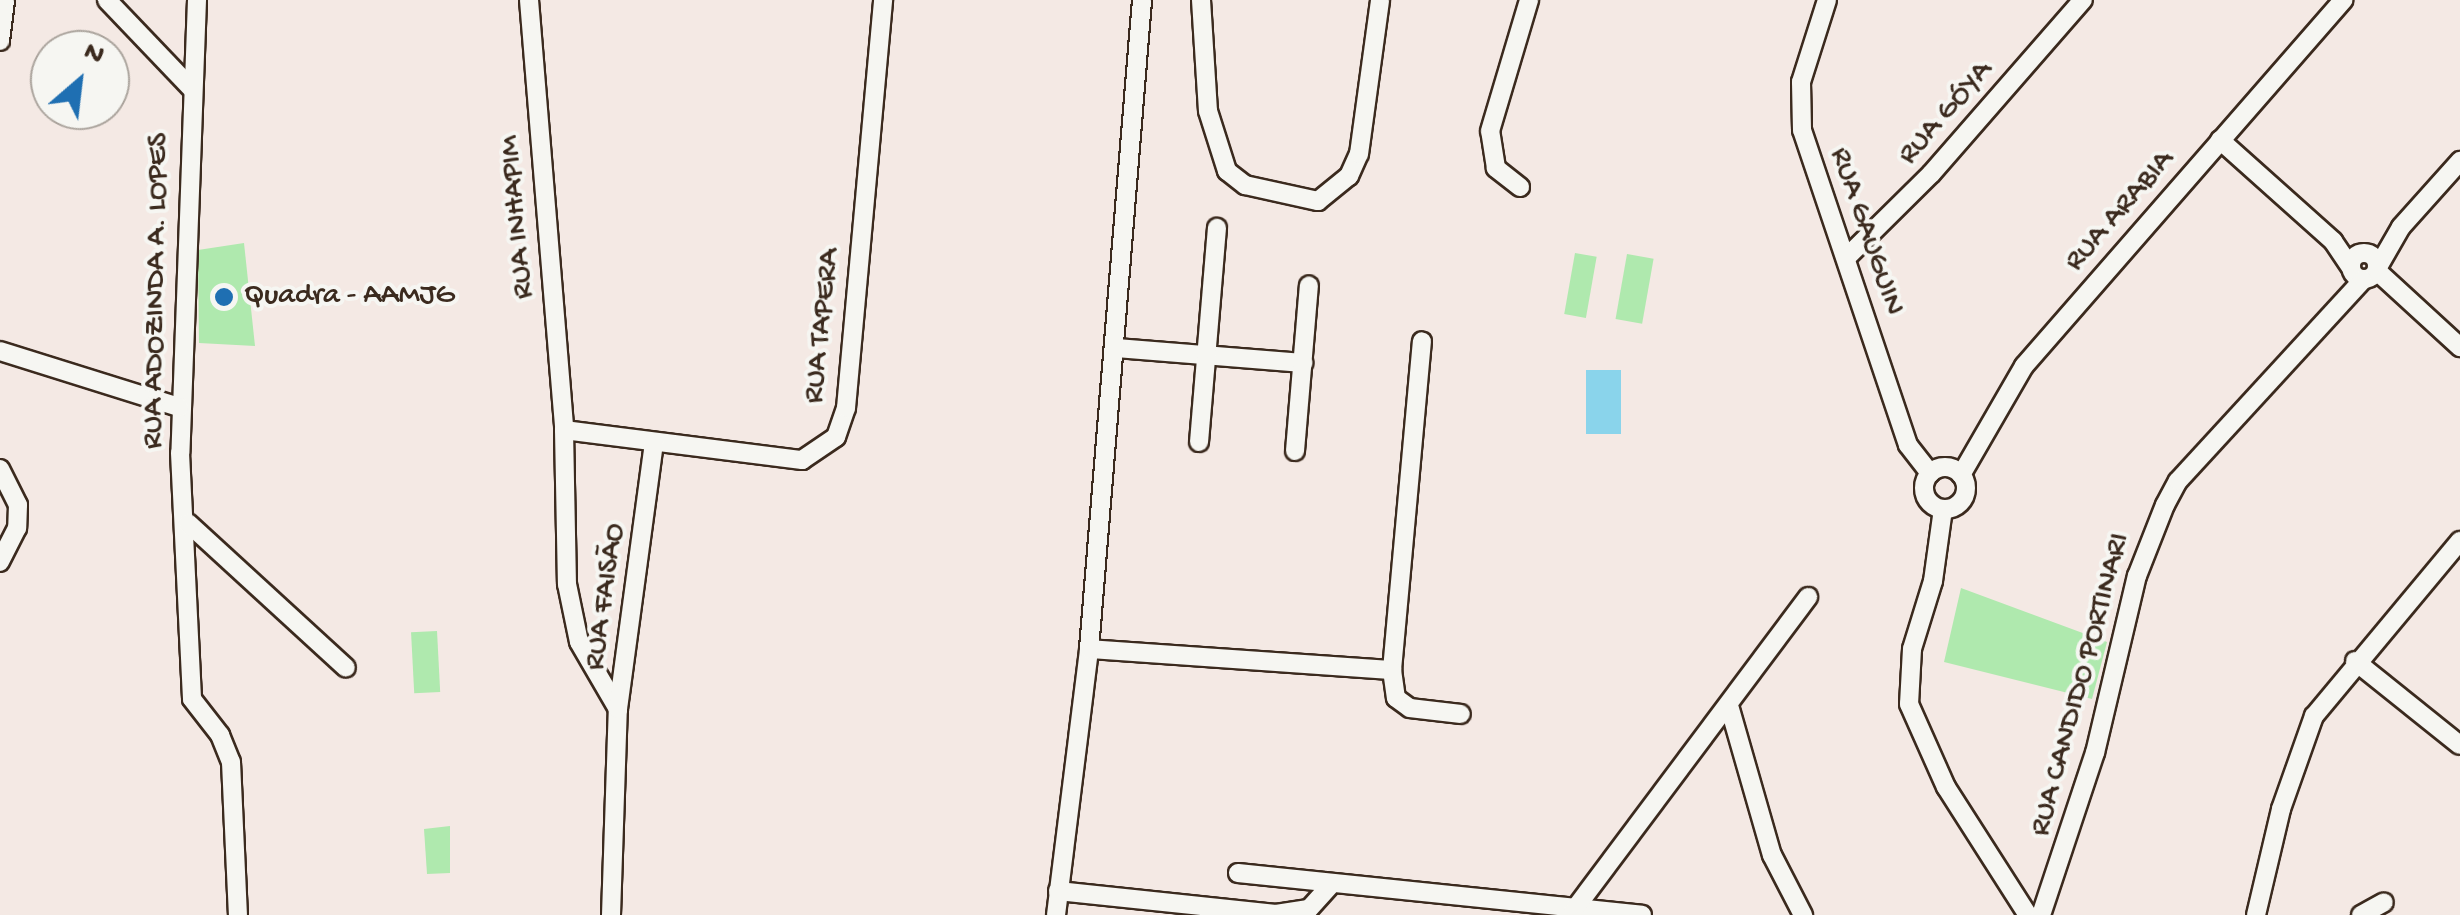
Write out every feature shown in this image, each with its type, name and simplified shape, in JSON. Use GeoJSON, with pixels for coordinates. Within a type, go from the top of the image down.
{"type":"FeatureCollection","features":[{"type":"Feature","properties":{"kind":"street"},"geometry":{"type":"LineString","coordinates":[[0,41],[6,0]]}},
{"type":"Feature","properties":{"kind":"street"},"geometry":{"type":"LineString","coordinates":[[107,0],[191,88]]}},
{"type":"Feature","properties":{"kind":"street","name":"RUA ADOZINDA A. LOPES"},"geometry":{"type":"LineString","coordinates":[[197,0],[179,408],[188,523],[192,699],[220,735],[230,762],[238,915]]}},
{"type":"Feature","properties":{"kind":"street","name":"RUA INHAPIM"},"geometry":{"type":"LineString","coordinates":[[529,0],[564,430]]}},
{"type":"Feature","properties":{"kind":"street","name":"RUA TAPERA"},"geometry":{"type":"LineString","coordinates":[[564,430],[802,460],[836,436],[846,408],[884,0]]}},
{"type":"Feature","properties":{"kind":"street"},"geometry":{"type":"LineString","coordinates":[[1056,915],[1089,649],[1142,0]]}},
{"type":"Feature","properties":{"kind":"street"},"geometry":{"type":"LineString","coordinates":[[1201,0],[1208,111],[1227,171],[1245,185],[1318,201],[1349,176],[1359,154],[1380,0]]}},
{"type":"Feature","properties":{"kind":"street"},"geometry":{"type":"LineString","coordinates":[[1520,187],[1496,168],[1490,131],[1529,0]]}},
{"type":"Feature","properties":{"kind":"street","name":"RUA GAUGUIN"},"geometry":{"type":"LineString","coordinates":[[1827,0],[1810,41],[1799,106],[1814,172],[1908,444],[1930,474]]}},
{"type":"Feature","properties":{"kind":"street","name":"RUA GÓYA"},"geometry":{"type":"LineString","coordinates":[[1846,258],[1931,174],[2083,0]]}},
{"type":"Feature","properties":{"kind":"street","name":"RUA ARABIA"},"geometry":{"type":"LineString","coordinates":[[2028,915],[1946,787],[1910,704],[1910,674],[1943,508],[1964,497],[1960,475],[2024,366],[2344,0]]}},
{"type":"Feature","properties":{"kind":"street"},"geometry":{"type":"LineString","coordinates":[[2220,140],[2332,241],[2460,347]]}},
{"type":"Feature","properties":{"kind":"street","name":"RUA CANDIDO PORTINARI"},"geometry":{"type":"LineString","coordinates":[[2041,915],[2095,753],[2152,530],[2178,481],[2460,161]]}},
{"type":"Feature","properties":{"kind":"street"},"geometry":{"type":"LineString","coordinates":[[1199,442],[1218,228]]}},
{"type":"Feature","properties":{"kind":"street"},"geometry":{"type":"LineString","coordinates":[[1295,451],[1309,286]]}},
{"type":"Feature","properties":{"kind":"street"},"geometry":{"type":"LineString","coordinates":[[1422,341],[1392,670],[1396,698],[1410,708],[1461,714]]}},
{"type":"Feature","properties":{"kind":"street"},"geometry":{"type":"LineString","coordinates":[[1116,348],[1303,363]]}},
{"type":"Feature","properties":{"kind":"street"},"geometry":{"type":"LineString","coordinates":[[0,351],[179,408]]}},
{"type":"Feature","properties":{"kind":"street","name":"RUA FAISÃO"},"geometry":{"type":"LineString","coordinates":[[564,430],[571,614],[595,678],[618,708]]}},
{"type":"Feature","properties":{"kind":"street","name":"RUA FAISÃO"},"geometry":{"type":"LineString","coordinates":[[618,708],[654,442]]}},
{"type":"Feature","properties":{"kind":"street"},"geometry":{"type":"LineString","coordinates":[[1943,508],[1925,495],[1930,474],[1944,467],[1960,475]]}},
{"type":"Feature","properties":{"kind":"street"},"geometry":{"type":"LineString","coordinates":[[0,470],[10,483],[18,517],[0,562]]}},
{"type":"Feature","properties":{"kind":"street"},"geometry":{"type":"LineString","coordinates":[[188,523],[346,668]]}},
{"type":"Feature","properties":{"kind":"street"},"geometry":{"type":"LineString","coordinates":[[2256,915],[2298,753],[2329,691],[2460,540]]}},
{"type":"Feature","properties":{"kind":"street"},"geometry":{"type":"LineString","coordinates":[[1574,910],[1730,708],[1808,598]]}},
{"type":"Feature","properties":{"kind":"street"},"geometry":{"type":"LineString","coordinates":[[1089,649],[1392,670]]}},
{"type":"Feature","properties":{"kind":"street"},"geometry":{"type":"LineString","coordinates":[[2355,661],[2460,745]]}},
{"type":"Feature","properties":{"kind":"street"},"geometry":{"type":"LineString","coordinates":[[611,915],[618,708]]}},
{"type":"Feature","properties":{"kind":"street"},"geometry":{"type":"LineString","coordinates":[[1730,708],[1772,855],[1802,915]]}},
{"type":"Feature","properties":{"kind":"street"},"geometry":{"type":"LineString","coordinates":[[1238,873],[1501,909],[1642,915]]}},
{"type":"Feature","properties":{"kind":"street"},"geometry":{"type":"LineString","coordinates":[[1058,891],[1294,914],[1321,902],[1329,887]]}},
{"type":"Feature","properties":{"kind":"street"},"geometry":{"type":"LineString","coordinates":[[2361,915],[2384,902]]}},
{"type":"Feature","properties":{"kind":"green space","name":"Quadra - AAMJG"},"geometry":{"type":"Polygon","coordinates":[[[244,243],[255,346],[199,343],[198,250],[244,243]]]}},
{"type":"Feature","properties":{"kind":"green space"},"geometry":{"type":"Polygon","coordinates":[[[1575,253],[1597,257],[1586,318],[1564,314],[1575,253]]]}},
{"type":"Feature","properties":{"kind":"green space"},"geometry":{"type":"Polygon","coordinates":[[[1627,254],[1654,259],[1642,324],[1616,319],[1627,254]]]}},
{"type":"Feature","properties":{"kind":"green space"},"geometry":{"type":"Polygon","coordinates":[[[1961,588],[2107,642],[2092,699],[1944,662],[1961,588]]]}},
{"type":"Feature","properties":{"kind":"green space"},"geometry":{"type":"Polygon","coordinates":[[[437,631],[440,692],[414,693],[411,632],[437,631]]]}},
{"type":"Feature","properties":{"kind":"green space"},"geometry":{"type":"Polygon","coordinates":[[[450,826],[450,873],[427,874],[424,829],[450,826]]]}},
{"type":"Feature","properties":{"kind":"water"},"geometry":{"type":"Polygon","coordinates":[[[1586,370],[1621,370],[1621,434],[1586,434],[1586,370]]]}},
{"type":"Feature","properties":{"kind":"place","name":"Quadra - AAMJG"},"geometry":{"type":"Point","coordinates":[224,297]}}]}
